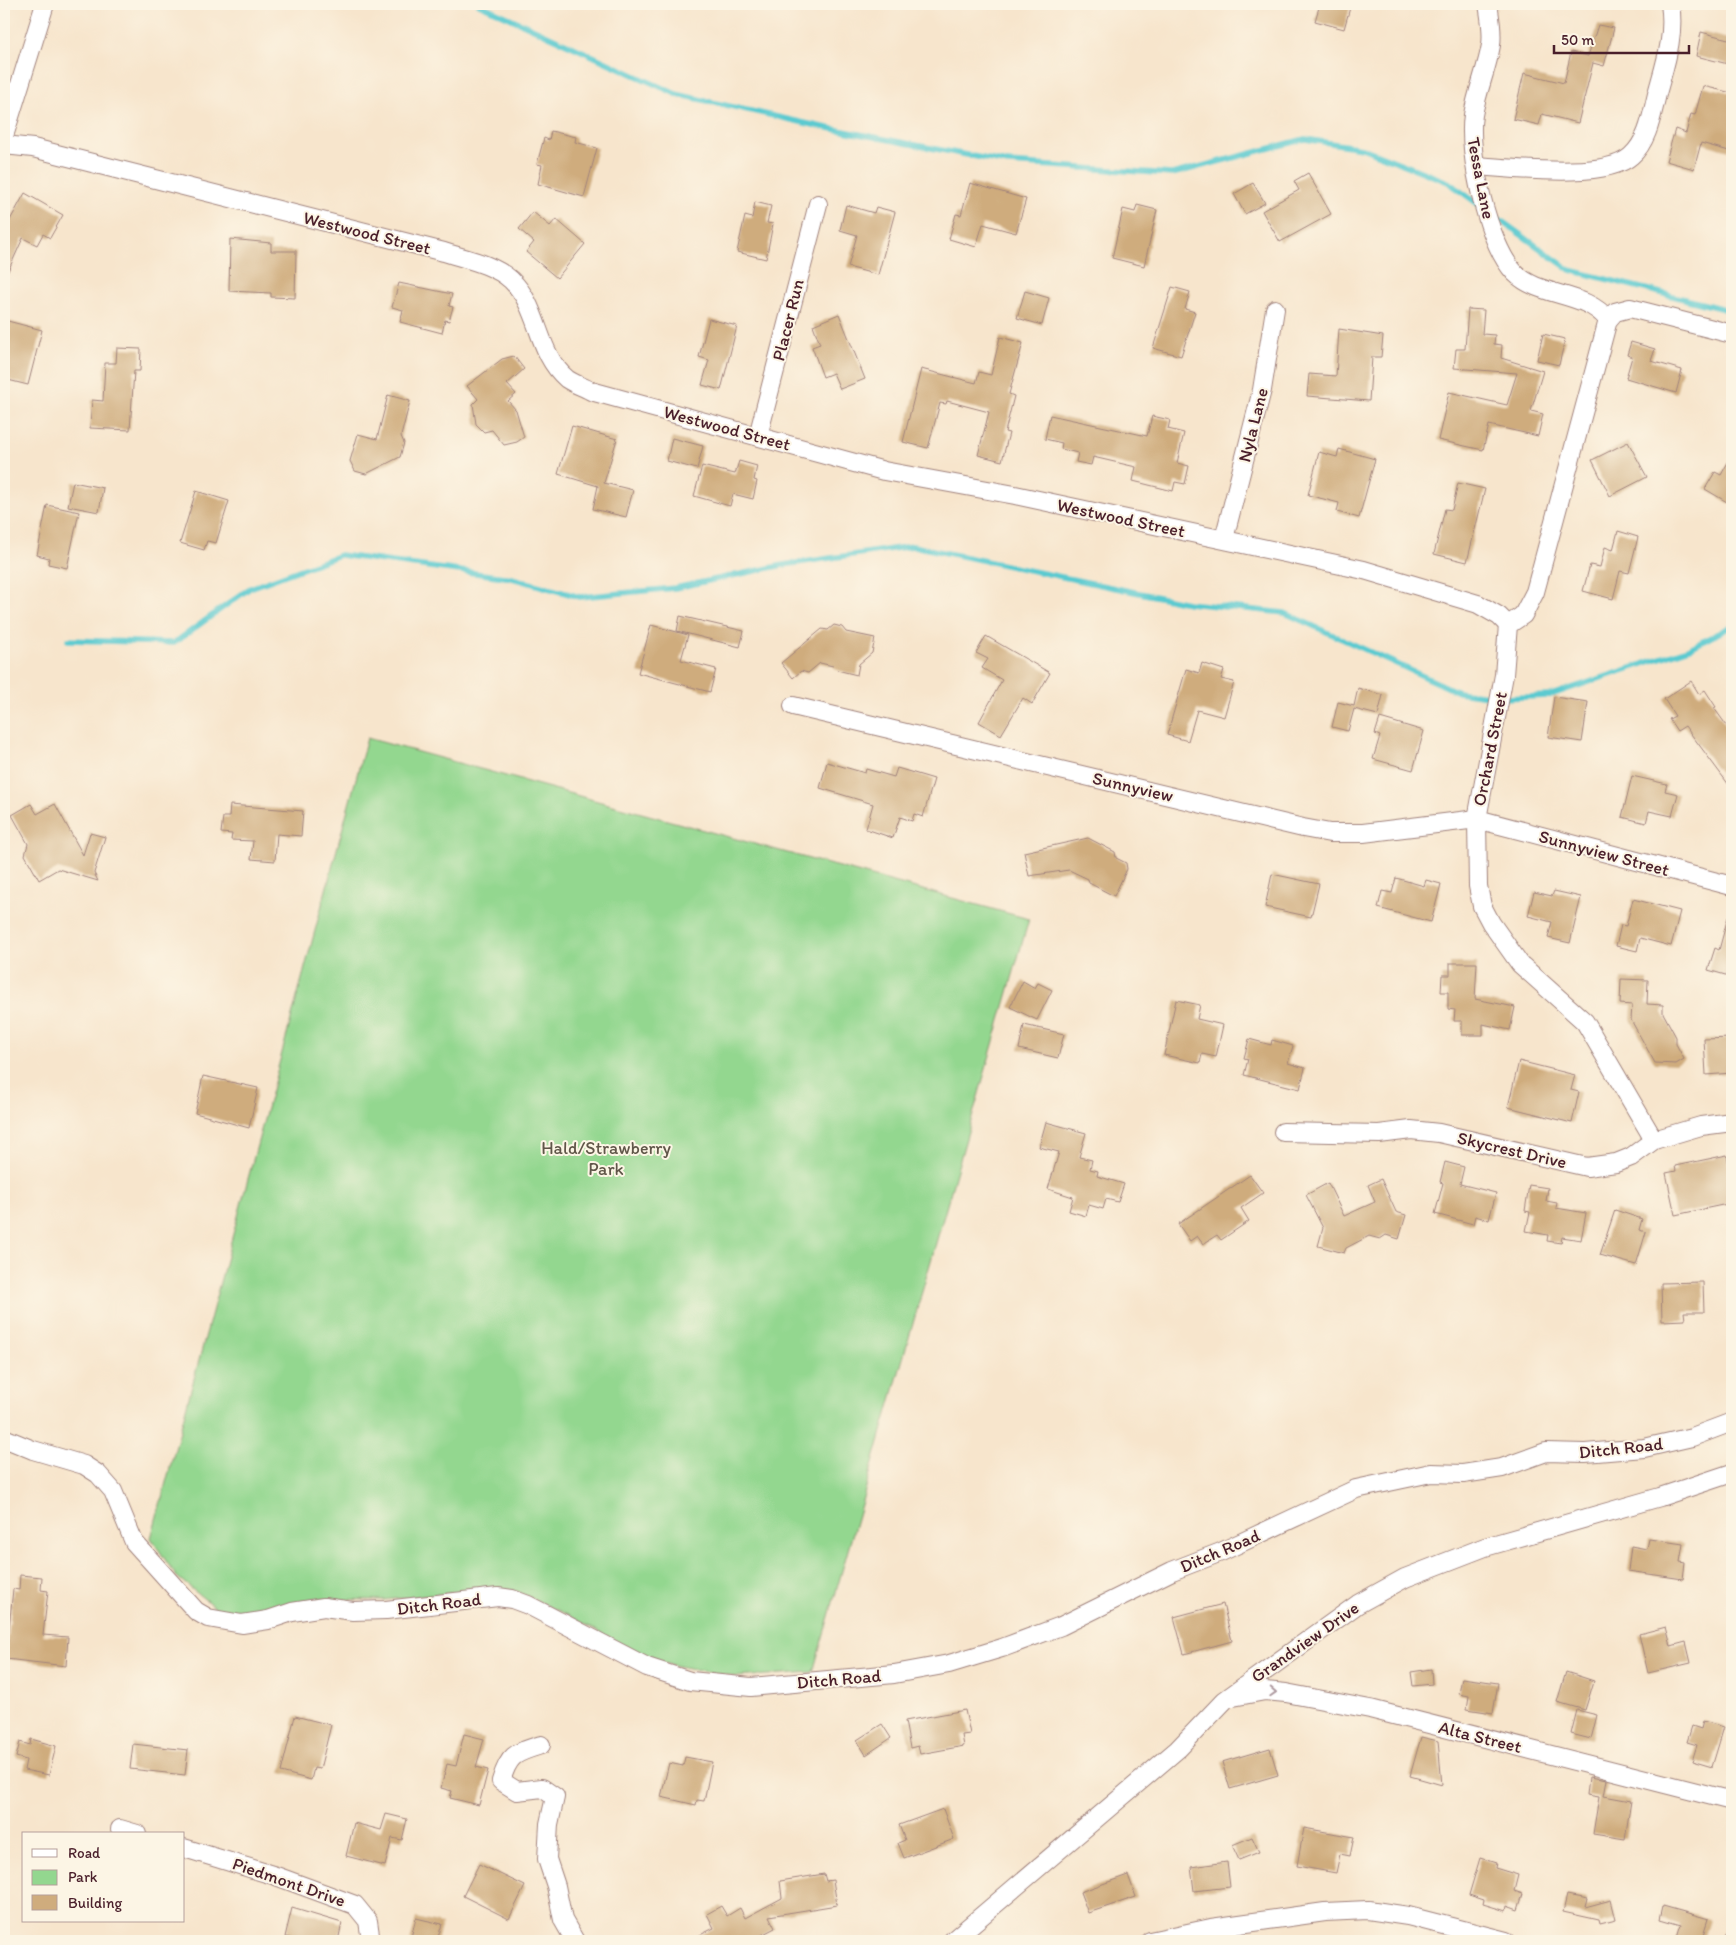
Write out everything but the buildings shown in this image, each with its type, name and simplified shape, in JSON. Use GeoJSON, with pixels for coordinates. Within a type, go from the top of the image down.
{"type":"FeatureCollection","features":[{"type":"Feature","properties":{"kind":"street"},"geometry":{"type":"LineString","coordinates":[[4,136],[45,4]]}},
{"type":"Feature","properties":{"kind":"street","name":"Tessa Lane"},"geometry":{"type":"LineString","coordinates":[[1488,4],[1491,44],[1472,116],[1472,136],[1476,166],[1488,223],[1504,257],[1515,272],[1526,281],[1596,307],[1608,320]]}},
{"type":"Feature","properties":{"kind":"street"},"geometry":{"type":"LineString","coordinates":[[1476,166],[1586,171],[1625,161],[1632,155],[1648,130],[1672,39],[1670,4]]}},
{"type":"Feature","properties":{"kind":"street","name":"Westwood Street"},"geometry":{"type":"LineString","coordinates":[[4,145],[43,150],[444,252],[493,268],[511,280],[522,294],[533,314],[551,360],[568,379],[591,391],[884,471],[1224,539],[1364,570],[1478,604],[1499,616],[1508,625]]}},
{"type":"Feature","properties":{"kind":"street","name":"Placer Run"},"geometry":{"type":"LineString","coordinates":[[758,436],[818,204]]}},
{"type":"Feature","properties":{"kind":"street"},"geometry":{"type":"LineString","coordinates":[[1508,625],[1523,615],[1535,592],[1608,320],[1615,312],[1630,308],[1732,334]]}},
{"type":"Feature","properties":{"kind":"street","name":"Nyla Lane"},"geometry":{"type":"LineString","coordinates":[[1224,539],[1262,390],[1275,309]]}},
{"type":"Feature","properties":{"kind":"street","name":"Orchard Street"},"geometry":{"type":"LineString","coordinates":[[1508,625],[1504,675],[1476,819],[1478,886],[1482,906],[1491,923],[1520,964],[1585,1022],[1654,1140]]}},
{"type":"Feature","properties":{"kind":"street","name":"Sunnyview"},"geometry":{"type":"LineString","coordinates":[[793,706],[1330,833],[1363,833],[1476,819]]}},
{"type":"Feature","properties":{"kind":"street","name":"Sunnyview Street"},"geometry":{"type":"LineString","coordinates":[[1476,819],[1732,886]]}},
{"type":"Feature","properties":{"kind":"street","name":"Skycrest Drive"},"geometry":{"type":"LineString","coordinates":[[1283,1132],[1378,1134],[1411,1130],[1429,1132],[1587,1167],[1616,1163],[1631,1157],[1654,1140],[1701,1126],[1732,1122]]}},
{"type":"Feature","properties":{"kind":"street","name":"Ditch Road"},"geometry":{"type":"LineString","coordinates":[[4,1438],[33,1450],[84,1465],[98,1474],[113,1491],[134,1542],[191,1605],[208,1618],[242,1624],[324,1607],[353,1611],[386,1610],[474,1599],[512,1599],[562,1622],[647,1667],[690,1681],[751,1687],[894,1674],[949,1664],[1002,1648],[1061,1626],[1172,1571],[1221,1552],[1356,1489],[1431,1474],[1463,1474],[1502,1468],[1546,1452],[1586,1453],[1644,1448],[1692,1438],[1732,1422]]}},
{"type":"Feature","properties":{"kind":"street","name":"Grandview Drive"},"geometry":{"type":"LineString","coordinates":[[952,1941],[1178,1749],[1225,1700],[1358,1604],[1406,1578],[1485,1547],[1651,1500],[1732,1473]]}},
{"type":"Feature","properties":{"kind":"street","name":"Alta Street"},"geometry":{"type":"LineString","coordinates":[[1225,1700],[1265,1691],[1286,1693],[1370,1709],[1732,1801]]}},
{"type":"Feature","properties":{"kind":"street"},"geometry":{"type":"LineString","coordinates":[[541,1746],[523,1751],[507,1762],[501,1781],[517,1790],[542,1788],[555,1797],[549,1824],[547,1860],[556,1886],[563,1920],[575,1941]]}},
{"type":"Feature","properties":{"kind":"street"},"geometry":{"type":"LineString","coordinates":[[120,1829],[130,1832]]}},
{"type":"Feature","properties":{"kind":"street","name":"Piedmont Drive"},"geometry":{"type":"LineString","coordinates":[[185,1848],[276,1876],[355,1905],[368,1921],[372,1941]]}},
{"type":"Feature","properties":{"kind":"street"},"geometry":{"type":"LineString","coordinates":[[1150,1941],[1211,1928],[1315,1913],[1368,1910],[1408,1916],[1506,1941]]}},
{"type":"Feature","properties":{"kind":"green space","name":"Hald/Strawberry Park"},"geometry":{"type":"Polygon","coordinates":[[[367,738],[1029,919],[813,1672],[736,1677],[652,1661],[568,1615],[516,1591],[470,1591],[384,1600],[312,1599],[228,1618],[176,1576],[151,1538],[367,738]]]}},
{"type":"Feature","properties":{"kind":"waterway"},"geometry":{"type":"LineString","coordinates":[[479,4],[676,94],[818,126],[1008,163],[1172,174],[1305,139],[1362,148],[1448,182],[1478,204]]}},
{"type":"Feature","properties":{"kind":"waterway"},"geometry":{"type":"LineString","coordinates":[[1492,214],[1570,270],[1732,311]]}},
{"type":"Feature","properties":{"kind":"waterway"},"geometry":{"type":"LineString","coordinates":[[68,640],[174,643],[250,588],[340,555],[512,578],[580,597],[675,588],[783,565],[913,546],[1188,603],[1285,613],[1458,692],[1504,698],[1548,696],[1690,648],[1732,626]]}}]}
